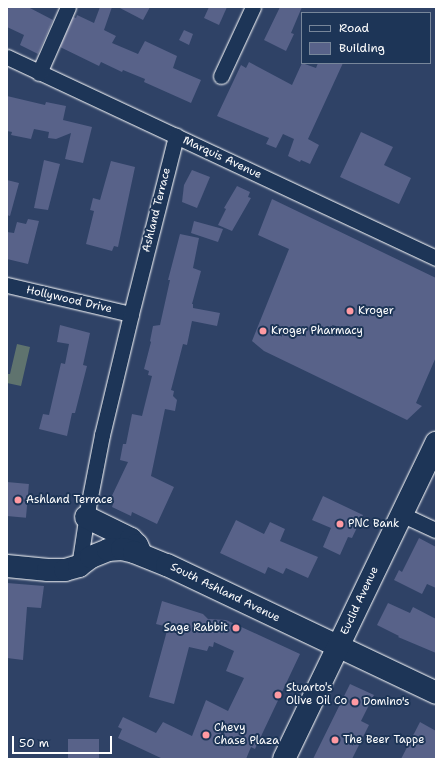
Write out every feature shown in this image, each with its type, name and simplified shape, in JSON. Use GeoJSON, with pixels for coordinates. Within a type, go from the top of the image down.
{"type":"FeatureCollection","features":[{"type":"Feature","properties":{"kind":"street"},"geometry":{"type":"LineString","coordinates":[[39,73],[68,7]]}},
{"type":"Feature","properties":{"kind":"street"},"geometry":{"type":"LineString","coordinates":[[221,76],[253,7]]}},
{"type":"Feature","properties":{"kind":"street","name":"Marquis Avenue"},"geometry":{"type":"LineString","coordinates":[[7,57],[436,258]]}},
{"type":"Feature","properties":{"kind":"street","name":"Ashland Terrace"},"geometry":{"type":"LineString","coordinates":[[79,566],[86,517],[102,435],[176,136]]}},
{"type":"Feature","properties":{"kind":"street","name":"Hollywood Drive"},"geometry":{"type":"LineString","coordinates":[[7,285],[131,314]]}},
{"type":"Feature","properties":{"kind":"street","name":"Euclid Avenue"},"geometry":{"type":"LineString","coordinates":[[284,759],[436,443]]}},
{"type":"Feature","properties":{"kind":"street"},"geometry":{"type":"LineString","coordinates":[[401,514],[436,530]]}},
{"type":"Feature","properties":{"kind":"street"},"geometry":{"type":"LineString","coordinates":[[86,517],[131,539],[137,545],[142,555]]}},
{"type":"Feature","properties":{"kind":"street","name":"South Ashland Avenue"},"geometry":{"type":"LineString","coordinates":[[7,566],[65,570],[79,566],[91,557],[108,550],[122,549],[142,555],[181,572],[338,648],[436,693]]}},
{"type":"Feature","properties":{"kind":"green space"},"geometry":{"type":"Polygon","coordinates":[[[17,344],[30,347],[21,386],[7,383],[7,374],[10,374],[17,344]]]}},
{"type":"Feature","properties":{"kind":"building"},"geometry":{"type":"Polygon","coordinates":[[[9,7],[28,7],[53,20],[38,54],[20,45],[24,35],[7,27],[7,11],[9,7]]]}},
{"type":"Feature","properties":{"kind":"building"},"geometry":{"type":"Polygon","coordinates":[[[100,7],[112,7],[104,30],[116,36],[112,43],[138,54],[145,41],[177,56],[173,68],[201,80],[191,103],[144,82],[145,79],[123,70],[122,72],[101,62],[99,66],[60,47],[73,17],[76,18],[77,15],[94,23],[100,7]]]}},
{"type":"Feature","properties":{"kind":"building"},"geometry":{"type":"Polygon","coordinates":[[[118,7],[150,7],[143,20],[118,7]]]}},
{"type":"Feature","properties":{"kind":"building"},"geometry":{"type":"Polygon","coordinates":[[[209,7],[227,7],[219,25],[204,18],[209,7]]]}},
{"type":"Feature","properties":{"kind":"building"},"geometry":{"type":"Polygon","coordinates":[[[280,7],[302,7],[291,33],[294,34],[286,51],[264,40],[280,7]]]}},
{"type":"Feature","properties":{"kind":"building"},"geometry":{"type":"Polygon","coordinates":[[[184,30],[193,34],[189,45],[179,40],[184,30]]]}},
{"type":"Feature","properties":{"kind":"building"},"geometry":{"type":"Polygon","coordinates":[[[249,62],[292,85],[302,64],[316,68],[318,64],[343,64],[308,139],[319,145],[310,164],[301,160],[300,162],[288,156],[294,139],[283,134],[276,148],[266,144],[269,138],[217,116],[241,65],[246,68],[249,62]]]}},
{"type":"Feature","properties":{"kind":"building"},"geometry":{"type":"Polygon","coordinates":[[[7,96],[45,105],[46,102],[66,106],[63,120],[92,127],[83,163],[65,159],[71,133],[56,139],[48,138],[49,132],[34,129],[31,139],[11,135],[12,132],[7,131],[7,96]]]}},
{"type":"Feature","properties":{"kind":"building"},"geometry":{"type":"Polygon","coordinates":[[[361,132],[393,147],[384,165],[411,178],[399,204],[340,177],[361,132]]]}},
{"type":"Feature","properties":{"kind":"building"},"geometry":{"type":"Polygon","coordinates":[[[44,160],[60,164],[48,210],[34,208],[44,160]]]}},
{"type":"Feature","properties":{"kind":"building"},"geometry":{"type":"Polygon","coordinates":[[[111,161],[135,167],[118,247],[114,246],[112,251],[86,244],[94,211],[90,210],[93,198],[100,200],[111,161]]]}},
{"type":"Feature","properties":{"kind":"building"},"geometry":{"type":"Polygon","coordinates":[[[192,170],[210,177],[197,208],[182,202],[184,185],[192,170]]]}},
{"type":"Feature","properties":{"kind":"building"},"geometry":{"type":"Polygon","coordinates":[[[7,180],[19,183],[10,216],[7,215],[7,180]]]}},
{"type":"Feature","properties":{"kind":"building"},"geometry":{"type":"Polygon","coordinates":[[[237,186],[250,192],[248,197],[251,198],[232,231],[218,225],[226,209],[224,208],[237,186]]]}},
{"type":"Feature","properties":{"kind":"building","name":"Kroger"},"geometry":{"type":"Polygon","coordinates":[[[272,199],[436,278],[436,357],[416,403],[422,406],[407,420],[264,351],[252,341],[289,249],[258,235],[272,199]]]}},
{"type":"Feature","properties":{"kind":"building"},"geometry":{"type":"Polygon","coordinates":[[[28,219],[39,221],[28,264],[7,259],[7,232],[14,233],[17,222],[26,224],[28,219]]]}},
{"type":"Feature","properties":{"kind":"building"},"geometry":{"type":"Polygon","coordinates":[[[194,221],[223,229],[218,242],[191,233],[194,221]]]}},
{"type":"Feature","properties":{"kind":"building"},"geometry":{"type":"Polygon","coordinates":[[[180,234],[199,238],[193,268],[201,271],[192,304],[193,308],[220,313],[217,326],[192,321],[187,345],[183,344],[171,390],[174,391],[173,396],[177,400],[175,411],[165,409],[151,476],[174,487],[157,524],[132,512],[131,516],[112,507],[113,504],[109,502],[128,462],[120,460],[123,444],[126,444],[132,414],[142,416],[152,376],[148,375],[149,371],[144,369],[151,342],[153,326],[160,325],[170,280],[168,280],[180,234]]]}},
{"type":"Feature","properties":{"kind":"building"},"geometry":{"type":"Polygon","coordinates":[[[60,325],[90,333],[83,365],[87,366],[75,413],[72,413],[67,436],[39,429],[43,414],[49,415],[61,363],[65,364],[69,344],[57,342],[60,325]]]}},
{"type":"Feature","properties":{"kind":"building","name":"Ashland Terrace"},"geometry":{"type":"Polygon","coordinates":[[[7,482],[29,484],[26,518],[7,516],[7,482]]]}},
{"type":"Feature","properties":{"kind":"building","name":"PNC Bank"},"geometry":{"type":"Polygon","coordinates":[[[323,496],[363,515],[352,538],[348,537],[340,555],[323,547],[331,528],[312,520],[323,496]]]}},
{"type":"Feature","properties":{"kind":"building"},"geometry":{"type":"Polygon","coordinates":[[[236,520],[264,534],[270,522],[285,529],[280,541],[318,557],[308,578],[286,568],[283,574],[268,567],[265,574],[220,553],[236,520]]]}},
{"type":"Feature","properties":{"kind":"building"},"geometry":{"type":"Polygon","coordinates":[[[419,538],[436,547],[436,588],[427,584],[422,594],[394,580],[399,570],[402,572],[419,538]]]}},
{"type":"Feature","properties":{"kind":"building"},"geometry":{"type":"Polygon","coordinates":[[[7,583],[44,586],[41,608],[27,607],[23,660],[7,658],[7,583]]]}},
{"type":"Feature","properties":{"kind":"building"},"geometry":{"type":"Polygon","coordinates":[[[162,601],[203,614],[208,619],[226,620],[300,654],[255,749],[251,747],[246,759],[163,759],[118,738],[122,729],[118,727],[123,717],[156,733],[163,722],[192,736],[206,700],[228,711],[244,678],[226,671],[234,651],[214,642],[213,647],[209,646],[207,651],[189,647],[174,704],[149,697],[168,627],[156,624],[162,601]]]}},
{"type":"Feature","properties":{"kind":"building"},"geometry":{"type":"Polygon","coordinates":[[[388,603],[410,613],[413,607],[436,619],[436,653],[398,637],[399,636],[377,625],[388,603]]]}},
{"type":"Feature","properties":{"kind":"building"},"geometry":{"type":"Polygon","coordinates":[[[350,684],[374,695],[361,721],[369,725],[352,759],[313,759],[350,684]]]}},
{"type":"Feature","properties":{"kind":"building"},"geometry":{"type":"Polygon","coordinates":[[[420,722],[436,731],[436,759],[401,759],[420,722]]]}},
{"type":"Feature","properties":{"kind":"building"},"geometry":{"type":"Polygon","coordinates":[[[68,739],[99,739],[99,759],[68,759],[68,739]]]}},
{"type":"Feature","properties":{"kind":"place","name":"Kroger"},"geometry":{"type":"Point","coordinates":[350,311]}},
{"type":"Feature","properties":{"kind":"place","name":"Kroger Pharmacy"},"geometry":{"type":"Point","coordinates":[263,331]}},
{"type":"Feature","properties":{"kind":"place","name":"Ashland Terrace"},"geometry":{"type":"Point","coordinates":[18,500]}},
{"type":"Feature","properties":{"kind":"place","name":"PNC Bank"},"geometry":{"type":"Point","coordinates":[340,524]}},
{"type":"Feature","properties":{"kind":"place","name":"Sage Rabbit"},"geometry":{"type":"Point","coordinates":[236,628]}},
{"type":"Feature","properties":{"kind":"place","name":"Stuarto's Olive Oil Co"},"geometry":{"type":"Point","coordinates":[278,695]}},
{"type":"Feature","properties":{"kind":"place","name":"Domino's"},"geometry":{"type":"Point","coordinates":[355,702]}},
{"type":"Feature","properties":{"kind":"place","name":"Chevy Chase Plaza"},"geometry":{"type":"Point","coordinates":[206,735]}},
{"type":"Feature","properties":{"kind":"place","name":"The Beer Tappe"},"geometry":{"type":"Point","coordinates":[335,740]}}]}
